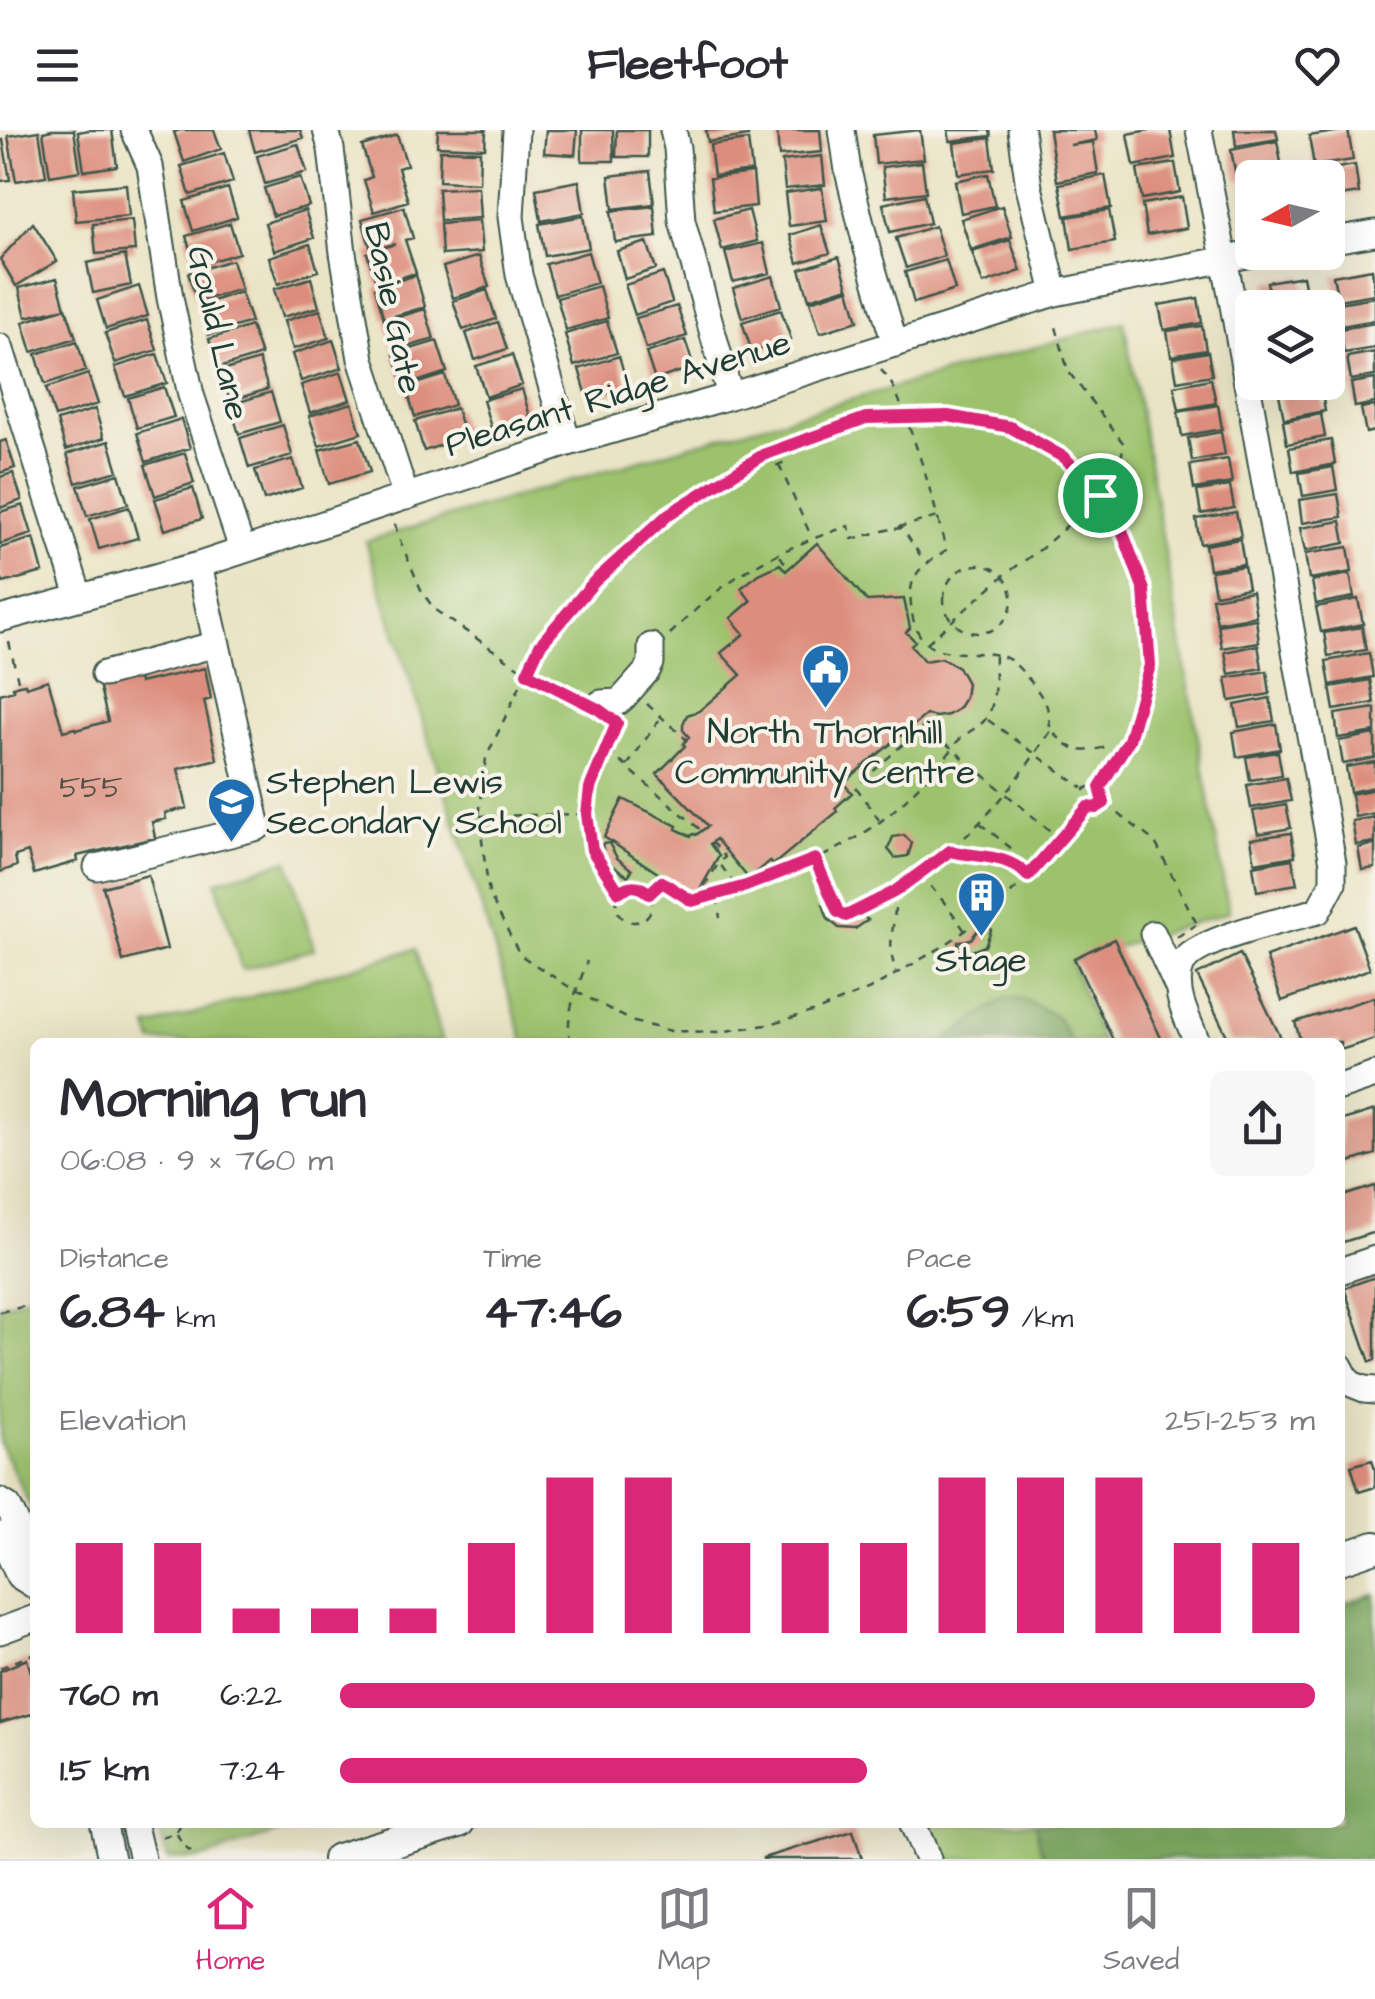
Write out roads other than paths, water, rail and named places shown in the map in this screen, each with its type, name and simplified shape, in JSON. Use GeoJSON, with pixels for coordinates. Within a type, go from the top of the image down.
{"type":"FeatureCollection","features":[{"type":"Feature","properties":{"kind":"main road"},"geometry":{"type":"LineString","coordinates":[[1345,1557],[1375,1547]]}},
{"type":"Feature","properties":{"kind":"main road"},"geometry":{"type":"LineString","coordinates":[[338,1859],[439,1828]]}},
{"type":"Feature","properties":{"kind":"street","name":"Gould Lane"},"geometry":{"type":"LineString","coordinates":[[134,130],[150,166],[170,298],[190,394],[242,550]]}},
{"type":"Feature","properties":{"kind":"street","name":"Basie Gate"},"geometry":{"type":"LineString","coordinates":[[326,130],[361,359],[406,498]]}},
{"type":"Feature","properties":{"kind":"street"},"geometry":{"type":"LineString","coordinates":[[516,130],[511,217],[519,275],[568,443]]}},
{"type":"Feature","properties":{"kind":"street"},"geometry":{"type":"LineString","coordinates":[[673,130],[682,222],[730,396]]}},
{"type":"Feature","properties":{"kind":"street"},"geometry":{"type":"LineString","coordinates":[[842,130],[848,171],[896,344]]}},
{"type":"Feature","properties":{"kind":"street"},"geometry":{"type":"LineString","coordinates":[[1021,130],[1029,187],[1055,293]]}},
{"type":"Feature","properties":{"kind":"street"},"geometry":{"type":"LineString","coordinates":[[1195,1038],[1178,988],[1179,971],[1186,958],[1207,944],[1318,910],[1333,883],[1333,863],[1198,130]]}},
{"type":"Feature","properties":{"kind":"street"},"geometry":{"type":"LineString","coordinates":[[1345,238],[1375,233]]}},
{"type":"Feature","properties":{"kind":"street","name":"Pleasant Ridge Avenue"},"geometry":{"type":"LineString","coordinates":[[4,630],[79,596],[199,564],[568,443],[1055,293],[1235,257]]}},
{"type":"Feature","properties":{"kind":"street"},"geometry":{"type":"LineString","coordinates":[[0,347],[79,596]]}},
{"type":"Feature","properties":{"kind":"street"},"geometry":{"type":"LineString","coordinates":[[98,867],[258,827],[199,564]]}},
{"type":"Feature","properties":{"kind":"street"},"geometry":{"type":"LineString","coordinates":[[603,707],[624,698],[647,671],[661,640]]}},
{"type":"Feature","properties":{"kind":"street"},"geometry":{"type":"LineString","coordinates":[[104,674],[217,644]]}},
{"type":"Feature","properties":{"kind":"street"},"geometry":{"type":"LineString","coordinates":[[1153,934],[1178,988]]}},
{"type":"Feature","properties":{"kind":"street"},"geometry":{"type":"LineString","coordinates":[[1345,1085],[1375,1075]]}},
{"type":"Feature","properties":{"kind":"street"},"geometry":{"type":"LineString","coordinates":[[1345,1269],[1375,1259]]}},
{"type":"Feature","properties":{"kind":"street"},"geometry":{"type":"LineString","coordinates":[[1345,1377],[1357,1388],[1375,1390]]}},
{"type":"Feature","properties":{"kind":"street"},"geometry":{"type":"LineString","coordinates":[[0,1501],[8,1506],[30,1564]]}},
{"type":"Feature","properties":{"kind":"street"},"geometry":{"type":"LineString","coordinates":[[0,1534],[18,1576],[30,1577]]}},
{"type":"Feature","properties":{"kind":"street"},"geometry":{"type":"LineString","coordinates":[[0,1631],[30,1620]]}},
{"type":"Feature","properties":{"kind":"street"},"geometry":{"type":"LineString","coordinates":[[104,1828],[111,1859]]}},
{"type":"Feature","properties":{"kind":"street"},"geometry":{"type":"LineString","coordinates":[[134,1828],[142,1859]]}},
{"type":"Feature","properties":{"kind":"street"},"geometry":{"type":"LineString","coordinates":[[915,1828],[928,1859]]}},
{"type":"Feature","properties":{"kind":"place","name":"North Thornhill Community Centre"},"geometry":{"type":"Point","coordinates":[825,710]}},
{"type":"Feature","properties":{"kind":"place","name":"Stephen Lewis Secondary School"},"geometry":{"type":"Point","coordinates":[231,844]}},
{"type":"Feature","properties":{"kind":"place","name":"Stage"},"geometry":{"type":"Point","coordinates":[981,938]}}]}
